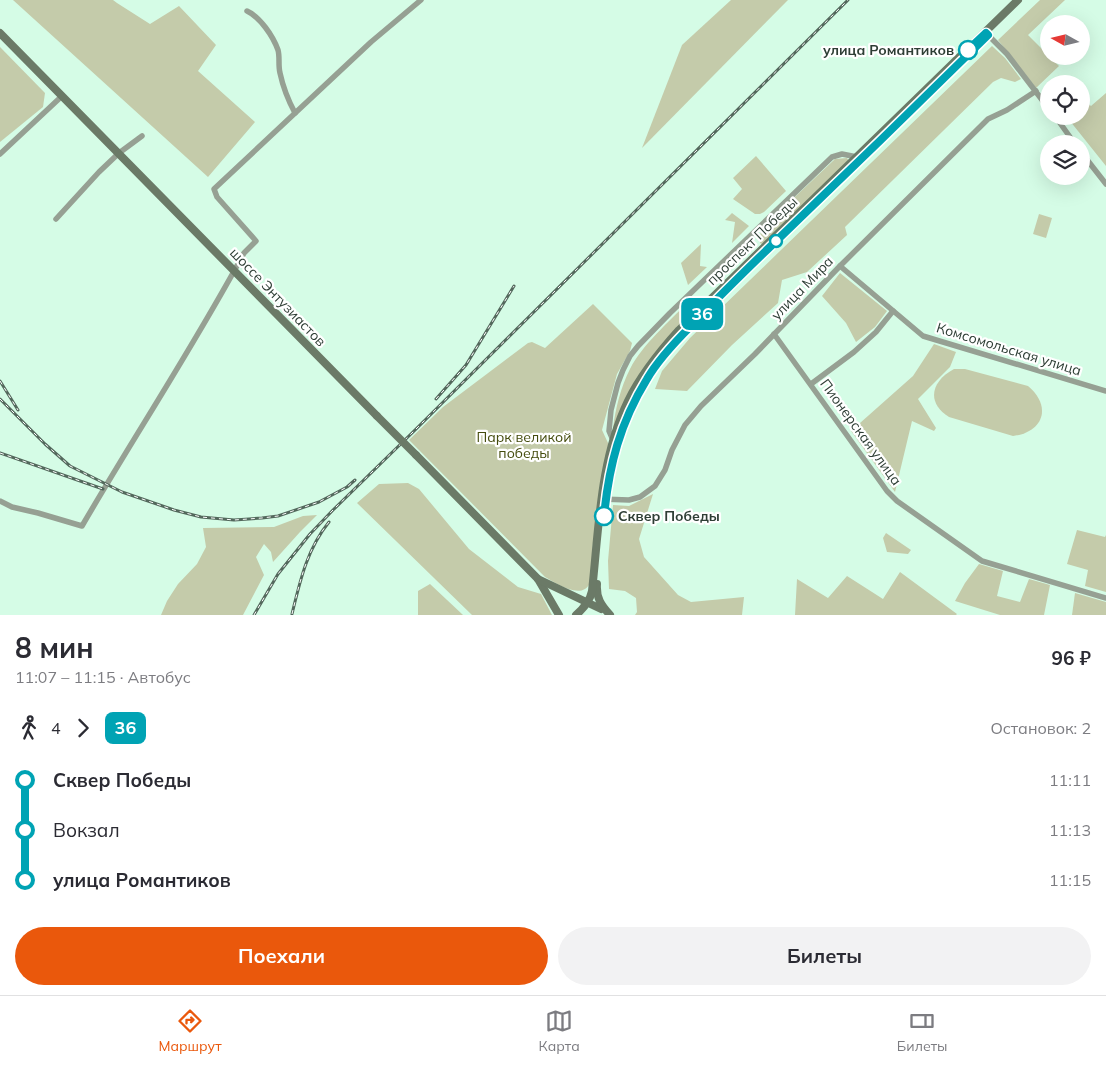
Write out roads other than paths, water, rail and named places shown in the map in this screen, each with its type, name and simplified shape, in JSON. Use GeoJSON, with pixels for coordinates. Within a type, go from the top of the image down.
{"type":"FeatureCollection","features":[{"type":"Feature","properties":{"kind":"main road","name":"проспект Победы"},"geometry":{"type":"LineString","coordinates":[[603,499],[626,417],[657,364],[704,312],[987,34],[1018,0]]}},
{"type":"Feature","properties":{"kind":"main road","name":"проспект Победы"},"geometry":{"type":"LineString","coordinates":[[595,584],[605,474],[619,422],[643,375],[679,330],[857,157],[1025,0]]}},
{"type":"Feature","properties":{"kind":"main road","name":"шоссе Энтузиастов"},"geometry":{"type":"LineString","coordinates":[[0,33],[538,579]]}},
{"type":"Feature","properties":{"kind":"main road"},"geometry":{"type":"LineString","coordinates":[[538,579],[610,615]]}},
{"type":"Feature","properties":{"kind":"main road"},"geometry":{"type":"LineString","coordinates":[[538,579],[559,615]]}},
{"type":"Feature","properties":{"kind":"main road"},"geometry":{"type":"LineString","coordinates":[[568,593],[583,594],[595,584]]}},
{"type":"Feature","properties":{"kind":"main road"},"geometry":{"type":"LineString","coordinates":[[579,613],[590,598],[595,584]]}},
{"type":"Feature","properties":{"kind":"main road"},"geometry":{"type":"LineString","coordinates":[[595,584],[600,604],[610,615]]}},
{"type":"Feature","properties":{"kind":"main road"},"geometry":{"type":"LineString","coordinates":[[579,613],[591,608],[601,610]]}},
{"type":"Feature","properties":{"kind":"street"},"geometry":{"type":"LineString","coordinates":[[0,501],[12,507],[82,526],[244,253],[256,241],[226,207],[214,189],[371,42],[421,0]]}},
{"type":"Feature","properties":{"kind":"street"},"geometry":{"type":"LineString","coordinates":[[247,11],[253,14],[268,30],[278,50],[280,72],[288,101],[295,113]]}},
{"type":"Feature","properties":{"kind":"street"},"geometry":{"type":"LineString","coordinates":[[987,34],[1007,54],[1040,97]]}},
{"type":"Feature","properties":{"kind":"street","name":"улица Мира"},"geometry":{"type":"LineString","coordinates":[[603,499],[629,500],[640,496],[655,486],[665,470],[672,450],[685,425],[701,406],[988,119],[1007,110],[1036,91]]}},
{"type":"Feature","properties":{"kind":"street"},"geometry":{"type":"LineString","coordinates":[[0,154],[62,96]]}},
{"type":"Feature","properties":{"kind":"street"},"geometry":{"type":"LineString","coordinates":[[56,219],[99,172],[119,153],[142,136]]}},
{"type":"Feature","properties":{"kind":"street"},"geometry":{"type":"LineString","coordinates":[[614,438],[609,431],[613,401],[623,370],[638,346],[682,300],[832,157],[842,154],[857,157]]}},
{"type":"Feature","properties":{"kind":"street"},"geometry":{"type":"LineString","coordinates":[[1090,164],[1106,184]]}},
{"type":"Feature","properties":{"kind":"street","name":"Комсомольская улица"},"geometry":{"type":"LineString","coordinates":[[840,266],[923,336],[1106,390]]}},
{"type":"Feature","properties":{"kind":"street"},"geometry":{"type":"LineString","coordinates":[[811,384],[854,352],[876,332],[893,311]]}},
{"type":"Feature","properties":{"kind":"street","name":"Пионерская улица"},"geometry":{"type":"LineString","coordinates":[[774,334],[896,501],[982,560],[1106,598]]}},
{"type":"Feature","properties":{"kind":"railway"},"geometry":{"type":"LineString","coordinates":[[254,615],[278,574],[310,534],[333,510],[848,0]]}},
{"type":"Feature","properties":{"kind":"railway"},"geometry":{"type":"LineString","coordinates":[[436,399],[466,365],[514,286]]}},
{"type":"Feature","properties":{"kind":"railway"},"geometry":{"type":"LineString","coordinates":[[0,381],[18,410]]}},
{"type":"Feature","properties":{"kind":"railway"},"geometry":{"type":"LineString","coordinates":[[0,399],[70,466],[122,492],[201,517],[234,520],[278,516],[319,502],[347,487],[355,480]]}},
{"type":"Feature","properties":{"kind":"railway"},"geometry":{"type":"LineString","coordinates":[[0,453],[103,489]]}},
{"type":"Feature","properties":{"kind":"railway"},"geometry":{"type":"LineString","coordinates":[[292,614],[301,578],[310,554],[321,532],[329,522]]}},
{"type":"Feature","properties":{"kind":"place","name":"улица Романтиков"},"geometry":{"type":"Point","coordinates":[968,50]}},
{"type":"Feature","properties":{"kind":"place","name":"Сквер Победы"},"geometry":{"type":"Point","coordinates":[604,516]}},
{"type":"Feature","properties":{"kind":"park label","name":"Парк великой победы"},"geometry":{"type":"Point","coordinates":[524,446]}}]}
